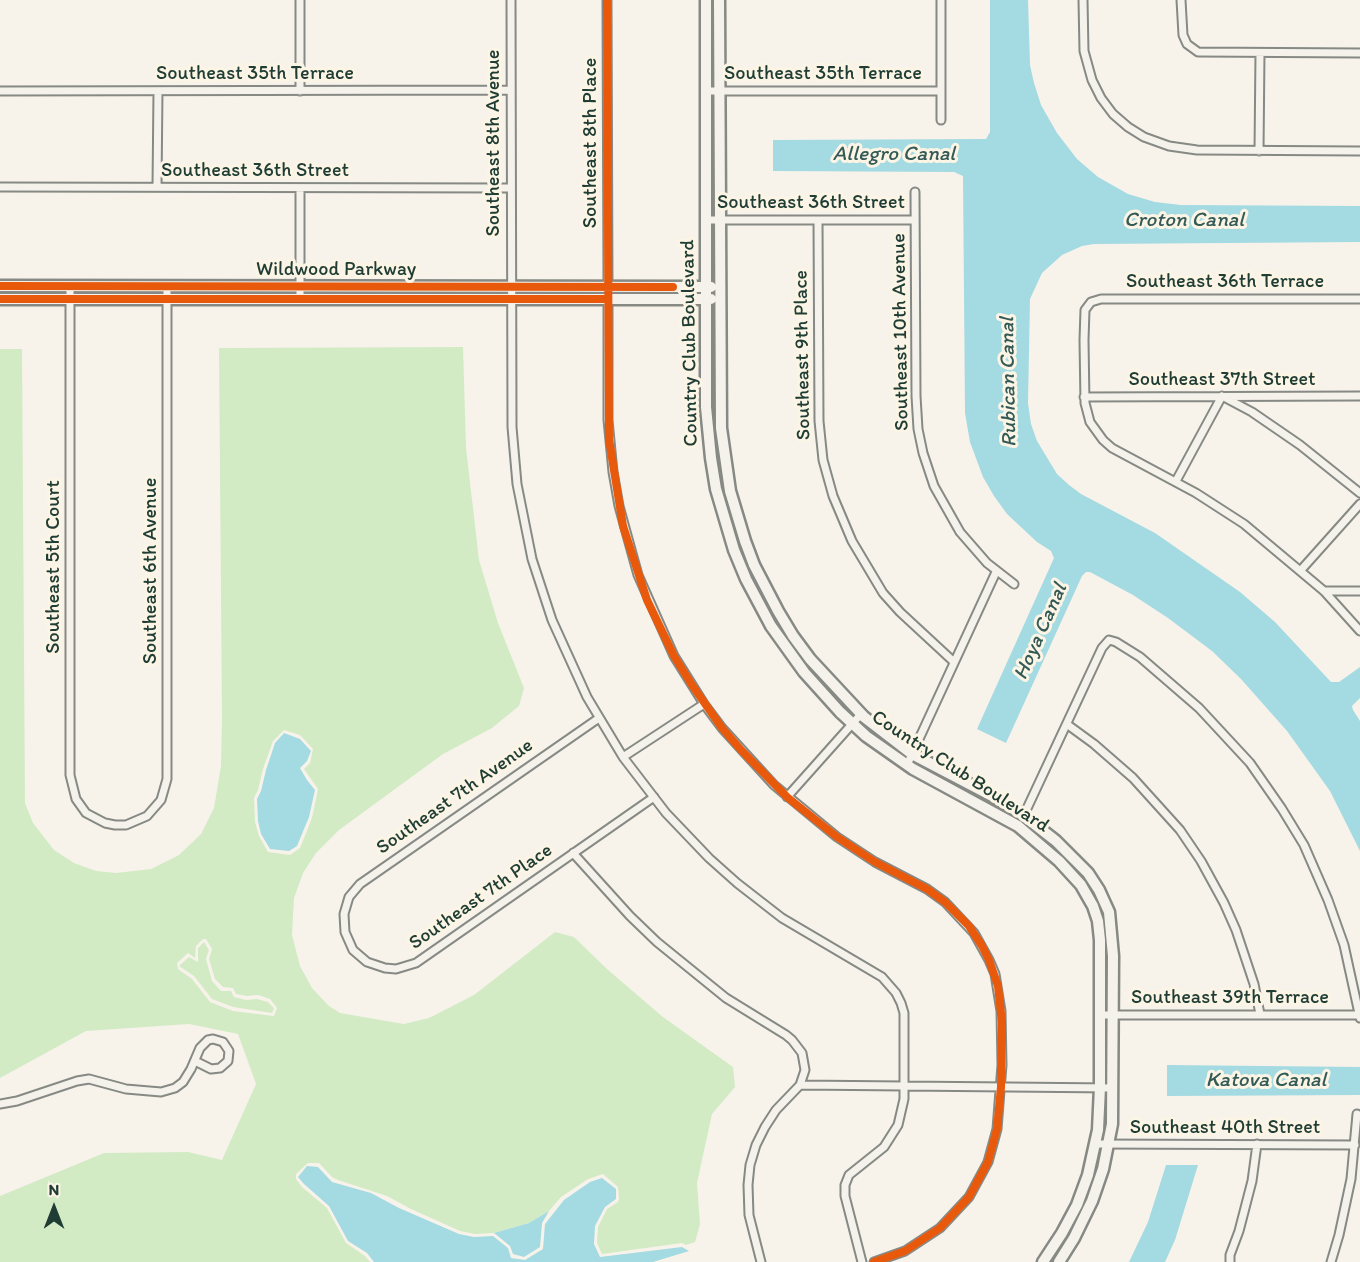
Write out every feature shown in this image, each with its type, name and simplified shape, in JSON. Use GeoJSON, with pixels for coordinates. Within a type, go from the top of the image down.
{"type":"FeatureCollection","features":[{"type":"Feature","properties":{"kind":"main road","name":"Country Club Boulevard"},"geometry":{"type":"LineString","coordinates":[[706,0],[707,427],[716,489],[734,550],[761,608],[787,650],[822,693],[852,723],[907,765],[1018,826],[1059,861],[1080,885],[1093,906],[1098,921],[1100,1088],[1095,1144],[1088,1175],[1077,1204],[1043,1262]]}},
{"type":"Feature","properties":{"kind":"main road","name":"Country Club Boulevard"},"geometry":{"type":"LineString","coordinates":[[719,0],[719,381],[722,446],[730,491],[745,541],[765,587],[793,636],[810,659],[861,714],[912,754],[996,798],[1024,816],[1076,861],[1094,881],[1108,912],[1113,938],[1112,1124],[1109,1144],[1092,1201],[1059,1262]]}},
{"type":"Feature","properties":{"kind":"main road","name":"Wildwood Parkway"},"geometry":{"type":"LineString","coordinates":[[0,286],[719,287]]}},
{"type":"Feature","properties":{"kind":"main road"},"geometry":{"type":"LineString","coordinates":[[608,286],[608,299]]}},
{"type":"Feature","properties":{"kind":"main road","name":"Wildwood Parkway"},"geometry":{"type":"LineString","coordinates":[[0,299],[719,300]]}},
{"type":"Feature","properties":{"kind":"street"},"geometry":{"type":"LineString","coordinates":[[300,0],[300,91]]}},
{"type":"Feature","properties":{"kind":"street","name":"Southeast 8th Avenue"},"geometry":{"type":"LineString","coordinates":[[511,0],[511,299]]}},
{"type":"Feature","properties":{"kind":"street","name":"Southeast 8th Place"},"geometry":{"type":"LineString","coordinates":[[607,0],[608,286]]}},
{"type":"Feature","properties":{"kind":"street"},"geometry":{"type":"LineString","coordinates":[[940,120],[941,0]]}},
{"type":"Feature","properties":{"kind":"street"},"geometry":{"type":"LineString","coordinates":[[1083,0],[1086,60],[1096,89],[1113,114],[1136,132],[1161,145],[1197,150],[1360,151]]}},
{"type":"Feature","properties":{"kind":"street"},"geometry":{"type":"LineString","coordinates":[[1181,0],[1182,31],[1187,44],[1194,50],[1205,53],[1360,53]]}},
{"type":"Feature","properties":{"kind":"street"},"geometry":{"type":"LineString","coordinates":[[1259,151],[1260,53]]}},
{"type":"Feature","properties":{"kind":"street","name":"Southeast 35th Terrace"},"geometry":{"type":"LineString","coordinates":[[0,91],[511,90]]}},
{"type":"Feature","properties":{"kind":"street"},"geometry":{"type":"LineString","coordinates":[[157,188],[158,91]]}},
{"type":"Feature","properties":{"kind":"street","name":"Southeast 35th Terrace"},"geometry":{"type":"LineString","coordinates":[[706,91],[940,91]]}},
{"type":"Feature","properties":{"kind":"street","name":"Southeast 36th Street"},"geometry":{"type":"LineString","coordinates":[[0,188],[510,188]]}},
{"type":"Feature","properties":{"kind":"street"},"geometry":{"type":"LineString","coordinates":[[300,188],[300,299]]}},
{"type":"Feature","properties":{"kind":"street","name":"Southeast 10th Avenue"},"geometry":{"type":"LineString","coordinates":[[915,192],[916,396],[920,441],[929,472],[948,513],[975,551],[996,572],[1014,584]]}},
{"type":"Feature","properties":{"kind":"street","name":"Southeast 36th Street"},"geometry":{"type":"LineString","coordinates":[[706,220],[915,220]]}},
{"type":"Feature","properties":{"kind":"street","name":"Southeast 9th Place"},"geometry":{"type":"LineString","coordinates":[[818,220],[819,421],[823,460],[833,496],[856,548],[883,593],[954,662]]}},
{"type":"Feature","properties":{"kind":"street","name":"Southeast 5th Court"},"geometry":{"type":"LineString","coordinates":[[70,286],[70,775],[76,799],[86,813],[95,819],[115,825]]}},
{"type":"Feature","properties":{"kind":"street","name":"Southeast 6th Avenue"},"geometry":{"type":"LineString","coordinates":[[115,825],[132,823],[147,816],[161,800],[167,779],[167,286]]}},
{"type":"Feature","properties":{"kind":"street"},"geometry":{"type":"LineString","coordinates":[[511,299],[514,464],[524,523],[532,560],[552,620],[576,678],[623,757],[654,797],[709,858],[759,901],[814,938],[882,977],[890,984],[901,1003],[904,1013],[902,1112],[892,1136],[879,1151],[856,1167],[849,1175],[845,1185],[845,1196],[862,1262]]}},
{"type":"Feature","properties":{"kind":"street"},"geometry":{"type":"LineString","coordinates":[[608,299],[609,439],[623,526],[638,575],[662,632],[704,704],[742,751],[787,797],[816,822],[854,849],[936,895],[958,914],[974,933],[989,960],[998,986],[1002,1023],[1001,1087],[998,1129],[992,1151],[969,1197],[951,1218],[929,1236],[905,1251],[874,1262]]}},
{"type":"Feature","properties":{"kind":"street","name":"Southeast 36th Terrace"},"geometry":{"type":"LineString","coordinates":[[1084,397],[1084,314],[1091,302],[1106,299],[1360,299]]}},
{"type":"Feature","properties":{"kind":"street"},"geometry":{"type":"LineString","coordinates":[[1176,481],[1222,396],[1252,412],[1300,445],[1360,493]]}},
{"type":"Feature","properties":{"kind":"street","name":"Southeast 37th Street"},"geometry":{"type":"LineString","coordinates":[[1084,397],[1360,396]]}},
{"type":"Feature","properties":{"kind":"street"},"geometry":{"type":"LineString","coordinates":[[1084,397],[1090,422],[1103,441],[1112,448],[1176,481],[1244,524],[1324,591],[1360,631]]}},
{"type":"Feature","properties":{"kind":"street"},"geometry":{"type":"LineString","coordinates":[[1301,570],[1360,504]]}},
{"type":"Feature","properties":{"kind":"street"},"geometry":{"type":"LineString","coordinates":[[907,765],[996,572]]}},
{"type":"Feature","properties":{"kind":"street"},"geometry":{"type":"LineString","coordinates":[[1324,591],[1360,591]]}},
{"type":"Feature","properties":{"kind":"street"},"geometry":{"type":"LineString","coordinates":[[1018,826],[1068,725],[1102,648],[1109,640],[1116,642],[1140,657],[1199,708],[1228,737],[1268,788],[1304,845],[1328,900],[1344,945],[1360,1016]]}},
{"type":"Feature","properties":{"kind":"street"},"geometry":{"type":"LineString","coordinates":[[623,757],[704,704]]}},
{"type":"Feature","properties":{"kind":"street"},"geometry":{"type":"LineString","coordinates":[[787,797],[861,714]]}},
{"type":"Feature","properties":{"kind":"street","name":"Southeast 7th Avenue"},"geometry":{"type":"LineString","coordinates":[[344,914],[349,897],[360,884],[599,718]]}},
{"type":"Feature","properties":{"kind":"street"},"geometry":{"type":"LineString","coordinates":[[1068,725],[1133,778],[1180,830],[1201,861],[1236,930],[1254,984],[1260,1014]]}},
{"type":"Feature","properties":{"kind":"street","name":"Southeast 7th Place"},"geometry":{"type":"LineString","coordinates":[[344,914],[348,941],[359,957],[375,966],[406,967],[416,963],[654,797]]}},
{"type":"Feature","properties":{"kind":"street"},"geometry":{"type":"LineString","coordinates":[[573,853],[630,916],[686,967],[726,998],[792,1040],[802,1053],[805,1071],[800,1085],[776,1110],[765,1127],[750,1165],[749,1215],[761,1262]]}},
{"type":"Feature","properties":{"kind":"street","name":"Southeast 39th Terrace"},"geometry":{"type":"LineString","coordinates":[[1100,1015],[1360,1016]]}},
{"type":"Feature","properties":{"kind":"street"},"geometry":{"type":"LineString","coordinates":[[0,1104],[89,1079],[126,1089],[161,1092],[175,1088],[188,1075],[200,1048],[208,1040],[224,1042],[229,1051],[228,1061],[220,1068],[211,1069],[195,1061]]}},
{"type":"Feature","properties":{"kind":"street"},"geometry":{"type":"LineString","coordinates":[[800,1085],[1113,1088]]}},
{"type":"Feature","properties":{"kind":"street"},"geometry":{"type":"LineString","coordinates":[[1331,1262],[1346,1207],[1357,1114]]}},
{"type":"Feature","properties":{"kind":"street","name":"Southeast 40th Street"},"geometry":{"type":"LineString","coordinates":[[1095,1144],[1355,1145]]}},
{"type":"Feature","properties":{"kind":"street"},"geometry":{"type":"LineString","coordinates":[[1230,1262],[1230,1255],[1252,1181],[1257,1144]]}},
{"type":"Feature","properties":{"kind":"green space"},"geometry":{"type":"Polygon","coordinates":[[[463,347],[466,448],[479,560],[498,623],[524,688],[519,706],[492,728],[443,754],[339,830],[316,853],[303,873],[294,898],[292,935],[300,966],[312,988],[329,1006],[340,1013],[404,1024],[429,1018],[474,995],[555,932],[574,937],[663,1017],[733,1067],[735,1087],[712,1114],[697,1183],[700,1224],[695,1242],[686,1245],[682,1243],[602,1254],[597,1243],[598,1227],[607,1209],[619,1199],[618,1187],[603,1174],[588,1179],[561,1197],[549,1211],[529,1223],[494,1233],[475,1234],[460,1231],[387,1196],[338,1180],[319,1163],[308,1163],[296,1174],[296,1179],[327,1208],[346,1243],[370,1262],[0,1262],[0,1196],[104,1153],[188,1152],[222,1160],[256,1084],[238,1034],[189,1024],[86,1031],[0,1078],[0,349],[22,349],[25,803],[33,823],[54,850],[74,863],[96,871],[116,873],[151,869],[179,855],[201,834],[214,808],[221,766],[222,719],[219,348],[463,347]],[[284,730],[273,741],[263,769],[254,798],[255,822],[259,836],[268,852],[290,855],[300,848],[312,818],[318,789],[304,769],[310,763],[313,749],[300,735],[284,730]],[[206,939],[196,946],[195,958],[188,953],[177,963],[178,969],[192,979],[210,1002],[233,1011],[274,1016],[277,1008],[270,999],[258,995],[236,994],[233,988],[223,987],[215,979],[209,959],[212,949],[206,939]]]}},
{"type":"Feature","properties":{"kind":"green space"},"geometry":{"type":"Polygon","coordinates":[[[204,942],[209,950],[206,959],[212,981],[221,991],[231,991],[234,997],[246,1000],[257,999],[268,1002],[274,1008],[272,1013],[233,1007],[212,999],[194,976],[179,966],[189,957],[198,962],[198,948],[204,942]]]}},
{"type":"Feature","properties":{"kind":"water"},"geometry":{"type":"Polygon","coordinates":[[[990,0],[1028,0],[1030,65],[1041,105],[1057,133],[1077,159],[1098,177],[1128,194],[1155,202],[1181,205],[1360,206],[1360,242],[1094,244],[1082,246],[1062,255],[1042,273],[1030,299],[1028,403],[1031,424],[1037,441],[1057,474],[1069,485],[1081,494],[1155,533],[1240,592],[1275,622],[1331,682],[1339,682],[1360,667],[1360,698],[1352,706],[1360,721],[1360,851],[1330,791],[1287,731],[1241,679],[1212,651],[1168,618],[1133,595],[1090,572],[1082,576],[1006,743],[977,729],[1054,558],[1051,551],[1037,542],[1007,514],[983,477],[970,442],[965,413],[963,176],[954,172],[773,171],[773,140],[986,139],[990,132],[990,0]]]}},
{"type":"Feature","properties":{"kind":"water"},"geometry":{"type":"Polygon","coordinates":[[[284,733],[300,739],[311,751],[307,761],[300,768],[315,790],[309,817],[297,846],[289,851],[270,849],[261,834],[257,799],[275,743],[284,733]]]}},
{"type":"Feature","properties":{"kind":"water","name":"Katova Canal"},"geometry":{"type":"Polygon","coordinates":[[[1167,1065],[1360,1067],[1360,1095],[1167,1096],[1167,1065]]]}},
{"type":"Feature","properties":{"kind":"water"},"geometry":{"type":"Polygon","coordinates":[[[1166,1165],[1198,1165],[1175,1240],[1165,1262],[1129,1262],[1148,1222],[1166,1165]]]}},
{"type":"Feature","properties":{"kind":"water"},"geometry":{"type":"Polygon","coordinates":[[[307,1166],[318,1167],[332,1182],[371,1193],[459,1234],[474,1237],[493,1236],[508,1248],[511,1258],[525,1260],[543,1249],[545,1224],[564,1200],[590,1182],[602,1178],[616,1189],[616,1199],[605,1207],[595,1226],[594,1244],[600,1257],[682,1247],[689,1251],[653,1262],[374,1262],[367,1253],[348,1241],[329,1206],[298,1177],[307,1166]]]}},
{"type":"Feature","properties":{"kind":"water"},"geometry":{"type":"Polygon","coordinates":[[[549,1211],[542,1223],[540,1247],[524,1257],[513,1254],[510,1246],[494,1233],[529,1223],[549,1211]]]}},
{"type":"Feature","properties":{"kind":"cycle path"},"geometry":{"type":"LineString","coordinates":[[607,0],[609,439],[623,526],[647,600],[674,656],[692,685],[722,728],[742,751],[787,797],[837,837],[875,862],[927,889],[945,902],[969,926],[982,946],[998,986],[1002,1023],[1001,1087],[997,1129],[988,1162],[969,1197],[940,1228],[905,1251],[874,1262]]}},
{"type":"Feature","properties":{"kind":"cycle path"},"geometry":{"type":"LineString","coordinates":[[0,286],[673,287]]}},
{"type":"Feature","properties":{"kind":"cycle path"},"geometry":{"type":"LineString","coordinates":[[0,299],[608,299]]}},
{"type":"Feature","properties":{"kind":"water label","name":"Allegro Canal"},"geometry":{"type":"Point","coordinates":[894,155]}},
{"type":"Feature","properties":{"kind":"water label","name":"Croton Canal"},"geometry":{"type":"Point","coordinates":[1184,221]}},
{"type":"Feature","properties":{"kind":"water label","name":"Rubican Canal"},"geometry":{"type":"Point","coordinates":[1009,382]}},
{"type":"Feature","properties":{"kind":"water label","name":"Hoya Canal"},"geometry":{"type":"Point","coordinates":[1041,632]}}]}
